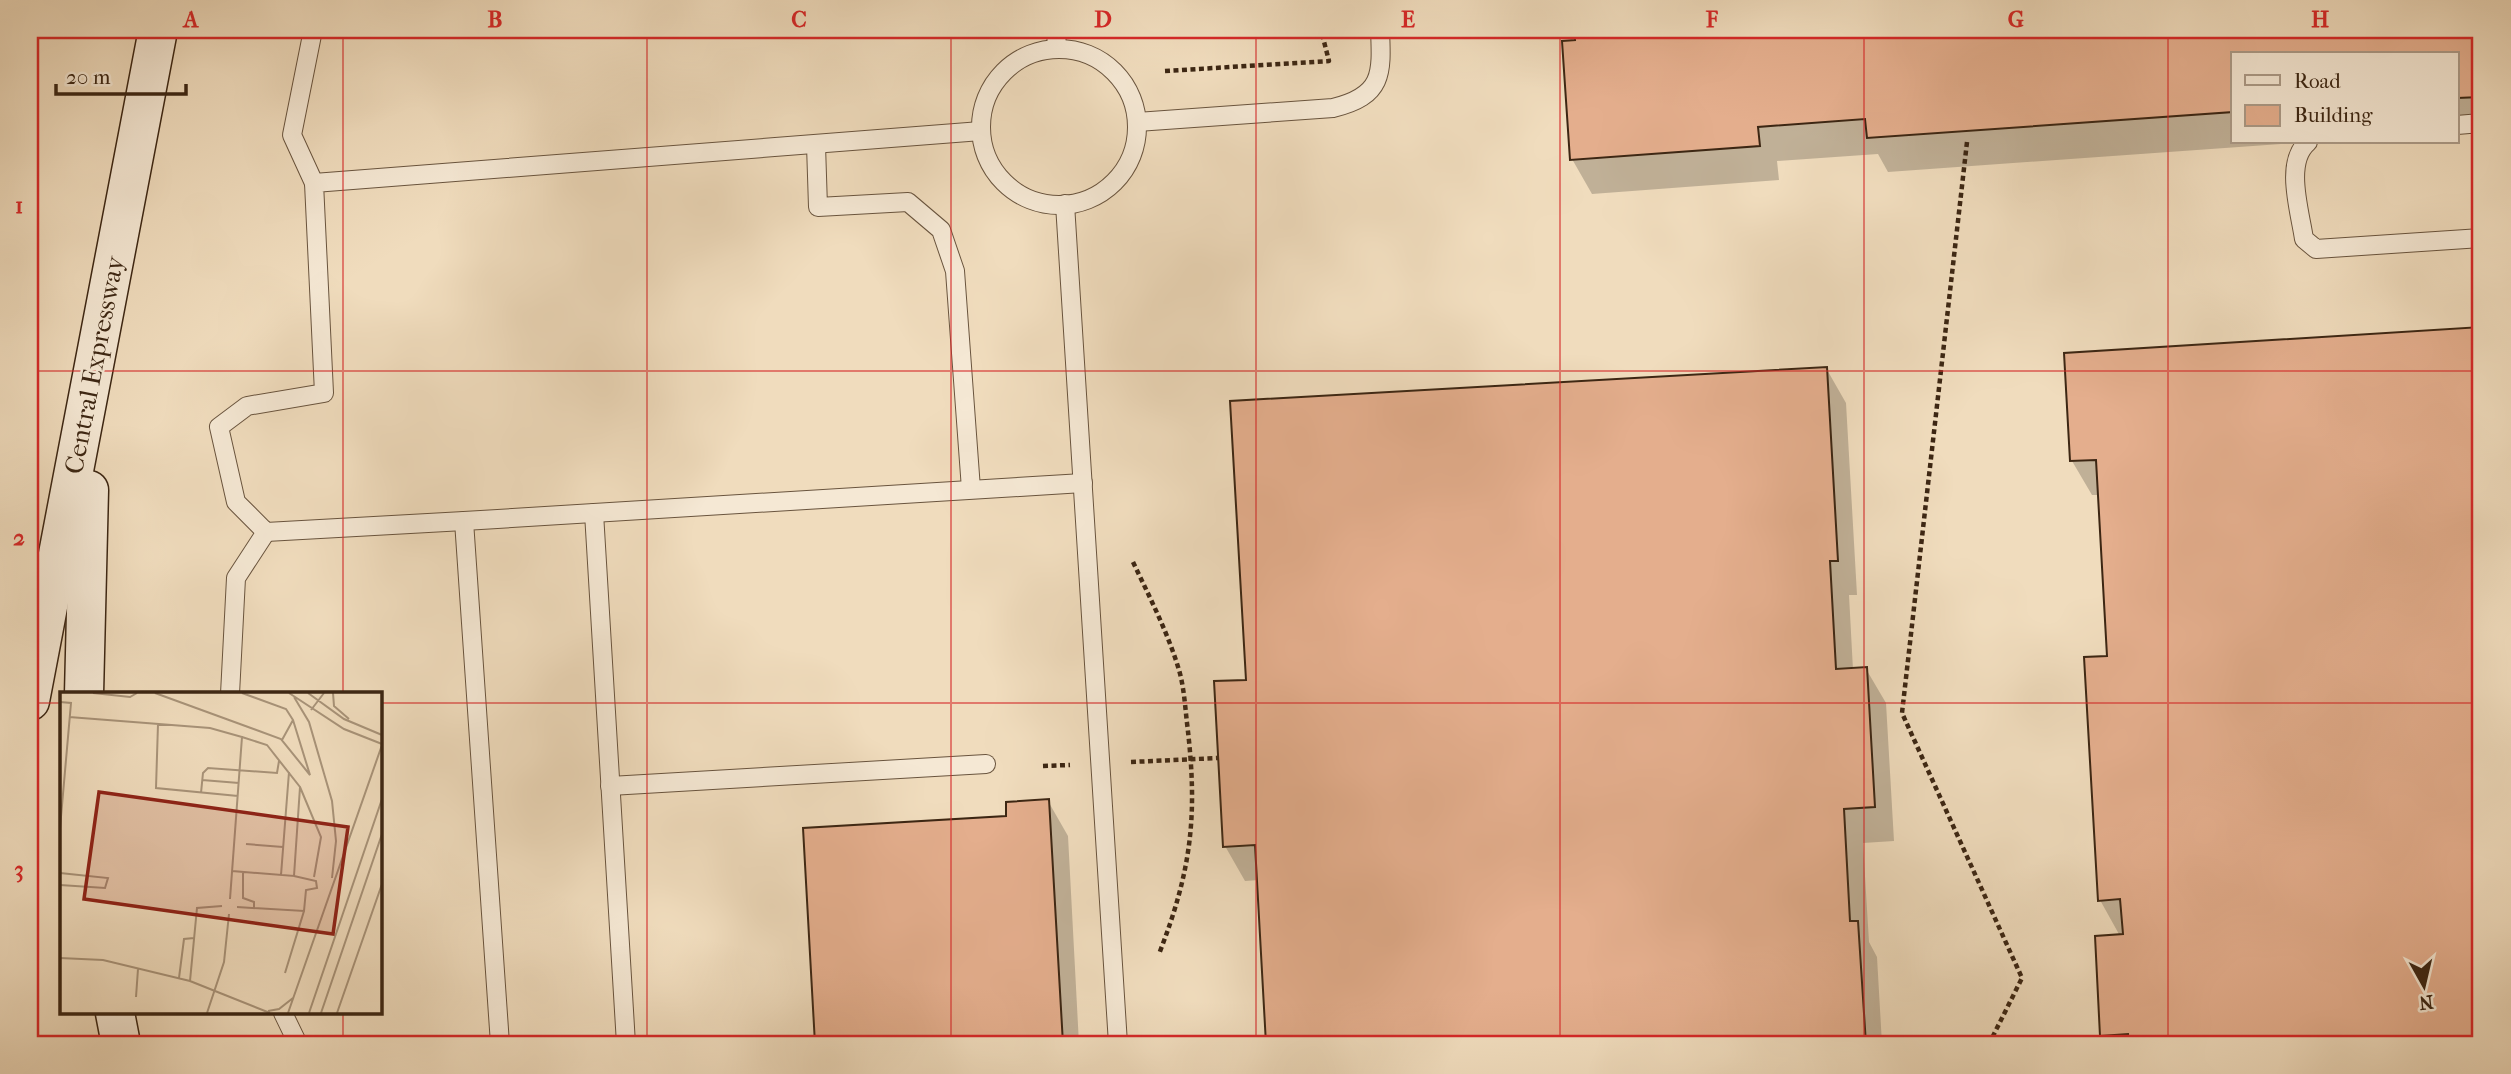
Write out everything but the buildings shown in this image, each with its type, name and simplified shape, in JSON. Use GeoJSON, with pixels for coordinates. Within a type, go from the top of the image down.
{"type":"FeatureCollection","features":[{"type":"Feature","properties":{"kind":"main road","name":"Central Expressway"},"geometry":{"type":"LineString","coordinates":[[30,701],[158,30]]}},
{"type":"Feature","properties":{"kind":"main road"},"geometry":{"type":"LineString","coordinates":[[84,692],[94,369]]}},
{"type":"Feature","properties":{"kind":"main road"},"geometry":{"type":"LineString","coordinates":[[115,1014],[121,1044]]}},
{"type":"Feature","properties":{"kind":"lane"},"geometry":{"type":"LineString","coordinates":[[313,30],[292,135],[314,183],[324,393],[247,406],[219,427],[236,502],[266,532],[1083,483]]}},
{"type":"Feature","properties":{"kind":"lane"},"geometry":{"type":"LineString","coordinates":[[1056,30],[1057,49]]}},
{"type":"Feature","properties":{"kind":"lane"},"geometry":{"type":"LineString","coordinates":[[1137,122],[1333,108],[1353,103],[1372,88],[1382,67],[1380,30]]}},
{"type":"Feature","properties":{"kind":"lane"},"geometry":{"type":"LineString","coordinates":[[1057,49],[1078,51],[1097,58],[1114,71],[1127,88],[1135,106],[1137,122],[1135,145],[1128,163],[1116,179],[1102,192],[1065,204],[1035,200],[1007,185],[994,170],[985,151],[981,131],[982,110],[989,91],[1002,74],[1037,52],[1057,49]]}},
{"type":"Feature","properties":{"kind":"lane"},"geometry":{"type":"LineString","coordinates":[[2458,125],[2481,123]]}},
{"type":"Feature","properties":{"kind":"lane"},"geometry":{"type":"LineString","coordinates":[[314,183],[981,131]]}},
{"type":"Feature","properties":{"kind":"lane"},"geometry":{"type":"LineString","coordinates":[[2306,144],[2300,149],[2295,176],[2304,239],[2316,249],[2481,238]]}},
{"type":"Feature","properties":{"kind":"lane"},"geometry":{"type":"LineString","coordinates":[[816,145],[818,207],[908,202],[941,230],[955,271],[971,489]]}},
{"type":"Feature","properties":{"kind":"lane"},"geometry":{"type":"LineString","coordinates":[[1065,204],[1118,1044]]}},
{"type":"Feature","properties":{"kind":"lane"},"geometry":{"type":"LineString","coordinates":[[594,513],[626,1044]]}},
{"type":"Feature","properties":{"kind":"lane"},"geometry":{"type":"LineString","coordinates":[[464,521],[500,1044]]}},
{"type":"Feature","properties":{"kind":"lane"},"geometry":{"type":"LineString","coordinates":[[230,692],[236,578],[266,532]]}},
{"type":"Feature","properties":{"kind":"lane"},"geometry":{"type":"LineString","coordinates":[[610,786],[986,764]]}},
{"type":"Feature","properties":{"kind":"lane"},"geometry":{"type":"LineString","coordinates":[[283,1014],[298,1044]]}},
{"type":"Feature","properties":{"kind":"path"},"geometry":{"type":"LineString","coordinates":[[1165,71],[1329,61],[1321,30]]}},
{"type":"Feature","properties":{"kind":"path"},"geometry":{"type":"LineString","coordinates":[[1967,142],[1902,713],[2022,978],[1989,1044]]}},
{"type":"Feature","properties":{"kind":"path"},"geometry":{"type":"LineString","coordinates":[[1133,562],[1166,631],[1181,674],[1191,758],[1190,851],[1180,900],[1159,954]]}},
{"type":"Feature","properties":{"kind":"path"},"geometry":{"type":"LineString","coordinates":[[1180,759],[1218,758]]}}]}
